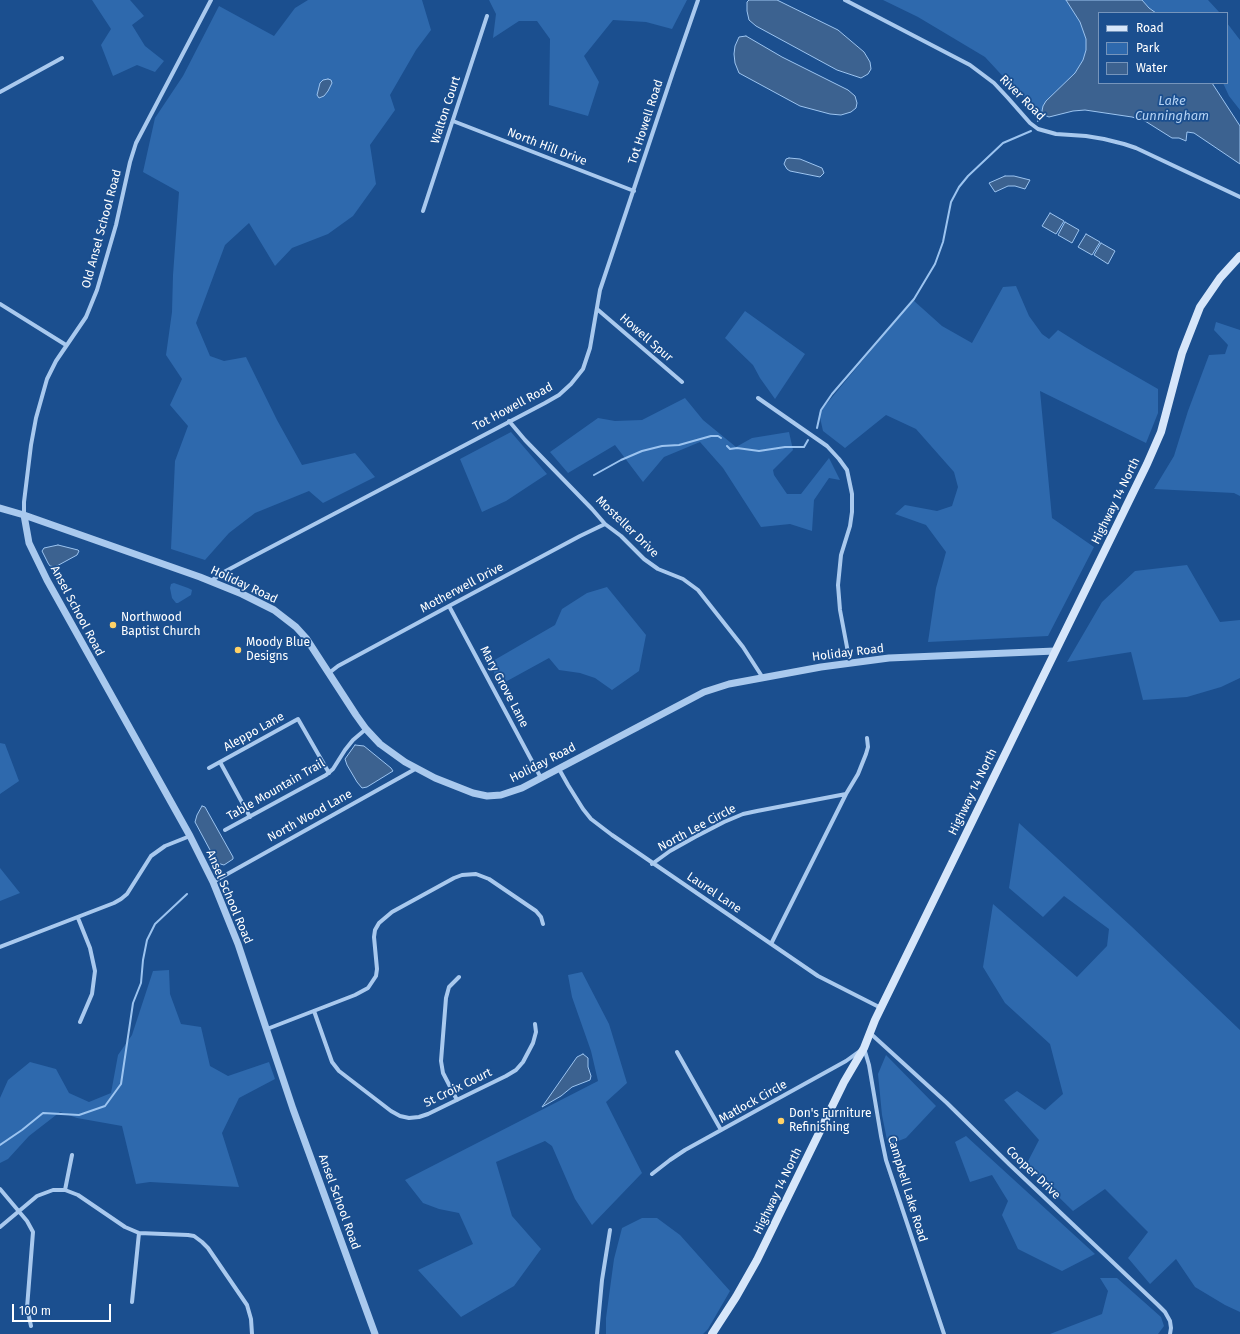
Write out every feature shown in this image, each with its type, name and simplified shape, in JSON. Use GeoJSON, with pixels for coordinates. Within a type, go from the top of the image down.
{"type":"FeatureCollection","features":[{"type":"Feature","properties":{"kind":"main road","name":"Highway 14 North"},"geometry":{"type":"LineString","coordinates":[[712,1334],[736,1298],[757,1260],[844,1082],[864,1048],[881,1008],[1156,445],[1164,421],[1182,352],[1200,308],[1220,278],[1240,256]]}},
{"type":"Feature","properties":{"kind":"street","name":"Old Ansel School Road"},"geometry":{"type":"LineString","coordinates":[[24,515],[30,445],[47,380],[56,361],[86,317],[98,290],[136,143],[211,0]]}},
{"type":"Feature","properties":{"kind":"street","name":"Tot Howell Road"},"geometry":{"type":"LineString","coordinates":[[211,581],[224,572],[259,553],[559,395],[577,377],[588,354],[600,290],[698,0]]}},
{"type":"Feature","properties":{"kind":"street","name":"River Road"},"geometry":{"type":"LineString","coordinates":[[845,0],[970,65],[994,83],[1030,123],[1038,129],[1056,134],[1104,139],[1136,148],[1240,197]]}},
{"type":"Feature","properties":{"kind":"street","name":"Walton Court"},"geometry":{"type":"LineString","coordinates":[[423,211],[487,16]]}},
{"type":"Feature","properties":{"kind":"street"},"geometry":{"type":"LineString","coordinates":[[0,92],[62,58]]}},
{"type":"Feature","properties":{"kind":"street","name":"North Hill Drive"},"geometry":{"type":"LineString","coordinates":[[453,121],[634,191]]}},
{"type":"Feature","properties":{"kind":"street"},"geometry":{"type":"LineString","coordinates":[[0,304],[66,345]]}},
{"type":"Feature","properties":{"kind":"street","name":"Howell Spur"},"geometry":{"type":"LineString","coordinates":[[597,309],[682,382]]}},
{"type":"Feature","properties":{"kind":"street"},"geometry":{"type":"LineString","coordinates":[[758,398],[827,446],[847,470],[852,494],[852,512],[850,526],[841,554],[838,585],[840,610],[850,663]]}},
{"type":"Feature","properties":{"kind":"street","name":"Mosteller Drive"},"geometry":{"type":"LineString","coordinates":[[509,421],[525,440],[606,524],[622,536],[652,566],[683,579],[698,590],[743,648],[763,678]]}},
{"type":"Feature","properties":{"kind":"street"},"geometry":{"type":"LineString","coordinates":[[0,508],[24,515]]}},
{"type":"Feature","properties":{"kind":"street","name":"Holiday Road"},"geometry":{"type":"LineString","coordinates":[[24,515],[211,581],[256,600],[287,619],[306,638],[366,729],[380,744],[405,762],[435,778],[455,787],[487,796],[497,796],[509,793],[541,778],[704,692],[729,684],[808,669],[915,656],[1055,651]]}},
{"type":"Feature","properties":{"kind":"street","name":"Ansel School Road"},"geometry":{"type":"LineString","coordinates":[[24,515],[29,543],[47,580],[190,836],[213,882],[238,944],[293,1109],[375,1334]]}},
{"type":"Feature","properties":{"kind":"street","name":"Motherwell Drive"},"geometry":{"type":"LineString","coordinates":[[329,673],[338,666],[449,606],[580,536],[606,524]]}},
{"type":"Feature","properties":{"kind":"street","name":"Mary Grove Lane"},"geometry":{"type":"LineString","coordinates":[[449,606],[541,778]]}},
{"type":"Feature","properties":{"kind":"street","name":"Aleppo Lane"},"geometry":{"type":"LineString","coordinates":[[209,768],[298,719],[329,772]]}},
{"type":"Feature","properties":{"kind":"street","name":"Table Mountain Trail"},"geometry":{"type":"LineString","coordinates":[[225,830],[329,772],[338,762],[344,750],[366,729]]}},
{"type":"Feature","properties":{"kind":"street"},"geometry":{"type":"LineString","coordinates":[[771,944],[846,794],[858,774],[868,747],[868,738]]}},
{"type":"Feature","properties":{"kind":"street"},"geometry":{"type":"LineString","coordinates":[[220,762],[250,817]]}},
{"type":"Feature","properties":{"kind":"street","name":"North Wood Lane"},"geometry":{"type":"LineString","coordinates":[[213,882],[418,768]]}},
{"type":"Feature","properties":{"kind":"street","name":"Laurel Lane"},"geometry":{"type":"LineString","coordinates":[[559,768],[575,797],[592,818],[612,835],[652,864],[818,976],[881,1008]]}},
{"type":"Feature","properties":{"kind":"street","name":"North Lee Circle"},"geometry":{"type":"LineString","coordinates":[[652,864],[695,837],[743,814],[846,794]]}},
{"type":"Feature","properties":{"kind":"street"},"geometry":{"type":"LineString","coordinates":[[0,947],[78,918],[121,899],[129,891],[150,856],[165,846],[190,836]]}},
{"type":"Feature","properties":{"kind":"street"},"geometry":{"type":"LineString","coordinates":[[267,1029],[355,995],[368,988],[376,976],[377,969],[374,937],[376,930],[384,918],[392,912],[454,878],[462,875],[476,874],[489,879],[536,911],[541,917],[543,924]]}},
{"type":"Feature","properties":{"kind":"street"},"geometry":{"type":"LineString","coordinates":[[78,918],[90,948],[94,972],[92,994],[80,1022]]}},
{"type":"Feature","properties":{"kind":"street"},"geometry":{"type":"LineString","coordinates":[[457,1100],[444,1073],[441,1061],[446,998],[449,987],[459,977]]}},
{"type":"Feature","properties":{"kind":"street","name":"St Croix Court"},"geometry":{"type":"LineString","coordinates":[[314,1011],[327,1051],[335,1067],[396,1114],[404,1117],[419,1117],[428,1114],[506,1076],[519,1067],[533,1043],[536,1032],[535,1024]]}},
{"type":"Feature","properties":{"kind":"street","name":"Cooper Drive"},"geometry":{"type":"LineString","coordinates":[[870,1032],[947,1103],[1162,1309],[1170,1321],[1170,1334]]}},
{"type":"Feature","properties":{"kind":"street","name":"Matlock Circle"},"geometry":{"type":"LineString","coordinates":[[652,1174],[680,1154],[840,1064],[864,1048]]}},
{"type":"Feature","properties":{"kind":"street","name":"Campbell Lake Road"},"geometry":{"type":"LineString","coordinates":[[864,1048],[869,1065],[886,1160],[944,1334]]}},
{"type":"Feature","properties":{"kind":"street"},"geometry":{"type":"LineString","coordinates":[[677,1052],[721,1130]]}},
{"type":"Feature","properties":{"kind":"street"},"geometry":{"type":"LineString","coordinates":[[65,1190],[72,1155]]}},
{"type":"Feature","properties":{"kind":"street"},"geometry":{"type":"LineString","coordinates":[[0,1189],[30,1225],[33,1232],[27,1308],[31,1326]]}},
{"type":"Feature","properties":{"kind":"street"},"geometry":{"type":"LineString","coordinates":[[0,1227],[37,1196],[54,1190],[65,1190],[87,1200],[125,1227],[139,1233],[194,1236],[208,1248],[247,1305],[251,1319],[252,1334]]}},
{"type":"Feature","properties":{"kind":"street"},"geometry":{"type":"LineString","coordinates":[[597,1334],[605,1260],[610,1230]]}},
{"type":"Feature","properties":{"kind":"street"},"geometry":{"type":"LineString","coordinates":[[132,1302],[139,1233]]}},
{"type":"Feature","properties":{"kind":"green space"},"geometry":{"type":"Polygon","coordinates":[[[92,0],[130,0],[144,16],[132,25],[145,46],[164,61],[155,72],[137,65],[113,76],[101,45],[111,29],[92,0]]]}},
{"type":"Feature","properties":{"kind":"green space"},"geometry":{"type":"Polygon","coordinates":[[[308,0],[422,0],[431,30],[416,50],[390,95],[395,110],[370,145],[376,184],[353,216],[328,234],[292,248],[275,266],[249,223],[225,245],[196,323],[210,356],[224,361],[246,357],[277,420],[302,465],[355,453],[375,477],[323,503],[309,491],[255,513],[229,533],[205,560],[171,549],[175,461],[188,426],[170,405],[182,379],[166,355],[172,312],[179,192],[143,172],[155,118],[183,76],[219,6],[274,36],[295,8],[308,0]]]}},
{"type":"Feature","properties":{"kind":"green space"},"geometry":{"type":"Polygon","coordinates":[[[489,0],[687,0],[672,29],[646,22],[613,20],[584,56],[599,82],[588,116],[549,105],[550,39],[537,21],[519,21],[493,38],[496,14],[489,0]]]}},
{"type":"Feature","properties":{"kind":"green space"},"geometry":{"type":"Polygon","coordinates":[[[883,0],[1066,0],[1080,22],[1086,39],[1086,50],[1083,60],[1075,73],[1042,111],[1042,113],[1010,84],[985,57],[918,17],[883,0]]]}},
{"type":"Feature","properties":{"kind":"green space"},"geometry":{"type":"Polygon","coordinates":[[[1142,0],[1208,0],[1219,12],[1155,12],[1142,0]]]}},
{"type":"Feature","properties":{"kind":"green space"},"geometry":{"type":"Polygon","coordinates":[[[1228,24],[1240,40],[1240,110],[1229,96],[1223,84],[1228,84],[1228,24]]]}},
{"type":"Feature","properties":{"kind":"green space"},"geometry":{"type":"Polygon","coordinates":[[[1016,286],[1029,316],[1042,334],[1049,339],[1058,330],[1158,389],[1158,413],[1146,443],[1040,391],[1052,518],[1094,547],[1048,636],[928,642],[936,588],[946,552],[926,525],[895,514],[905,505],[937,511],[952,506],[958,487],[954,472],[916,429],[886,415],[845,448],[823,431],[819,413],[913,300],[942,326],[972,343],[1003,287],[1016,286]]]}},
{"type":"Feature","properties":{"kind":"green space"},"geometry":{"type":"Polygon","coordinates":[[[745,311],[805,354],[775,399],[753,365],[725,338],[745,311]]]}},
{"type":"Feature","properties":{"kind":"green space"},"geometry":{"type":"Polygon","coordinates":[[[1216,322],[1240,330],[1240,496],[1234,493],[1154,489],[1174,456],[1188,411],[1209,355],[1225,354],[1228,345],[1214,330],[1216,322]]]}},
{"type":"Feature","properties":{"kind":"green space"},"geometry":{"type":"Polygon","coordinates":[[[685,398],[703,420],[736,447],[752,438],[789,432],[793,450],[773,470],[774,475],[787,494],[801,494],[829,458],[840,480],[829,478],[814,500],[812,531],[790,524],[761,527],[723,468],[700,442],[664,457],[643,482],[615,445],[568,473],[550,452],[598,418],[615,421],[642,420],[685,398]]]}},
{"type":"Feature","properties":{"kind":"green space"},"geometry":{"type":"Polygon","coordinates":[[[511,432],[547,474],[506,501],[482,512],[460,459],[511,432]]]}},
{"type":"Feature","properties":{"kind":"green space"},"geometry":{"type":"Polygon","coordinates":[[[1187,565],[1220,622],[1240,620],[1240,678],[1221,687],[1187,697],[1143,700],[1131,652],[1067,662],[1102,602],[1135,571],[1187,565]]]}},
{"type":"Feature","properties":{"kind":"green space"},"geometry":{"type":"Polygon","coordinates":[[[174,583],[192,590],[191,595],[176,603],[172,598],[170,588],[171,584],[174,583]]]}},
{"type":"Feature","properties":{"kind":"green space"},"geometry":{"type":"Polygon","coordinates":[[[607,587],[646,635],[639,671],[612,690],[595,678],[580,673],[559,670],[549,658],[498,686],[491,662],[555,625],[562,609],[587,593],[607,587]]]}},
{"type":"Feature","properties":{"kind":"green space"},"geometry":{"type":"Polygon","coordinates":[[[0,743],[5,744],[19,781],[0,794],[0,743]]]}},
{"type":"Feature","properties":{"kind":"green space"},"geometry":{"type":"Polygon","coordinates":[[[1019,823],[1131,926],[1240,1030],[1240,1312],[1195,1287],[1176,1259],[1150,1284],[1128,1258],[1148,1232],[1105,1189],[1073,1211],[1026,1165],[1039,1140],[1004,1100],[1017,1091],[1045,1110],[1063,1094],[1050,1044],[1005,1003],[983,967],[993,904],[1077,977],[1107,946],[1109,929],[1064,896],[1043,917],[1009,888],[1019,823]]]}},
{"type":"Feature","properties":{"kind":"green space"},"geometry":{"type":"Polygon","coordinates":[[[0,868],[20,893],[0,901],[0,868]]]}},
{"type":"Feature","properties":{"kind":"green space"},"geometry":{"type":"Polygon","coordinates":[[[169,970],[170,994],[181,1024],[201,1027],[210,1066],[228,1076],[269,1062],[275,1079],[239,1098],[222,1133],[239,1187],[150,1182],[136,1184],[122,1126],[77,1118],[60,1112],[29,1136],[8,1159],[0,1163],[0,1098],[8,1080],[30,1062],[56,1069],[69,1093],[89,1102],[111,1093],[118,1055],[132,1035],[153,971],[169,970]]]}},
{"type":"Feature","properties":{"kind":"green space"},"geometry":{"type":"Polygon","coordinates":[[[582,972],[609,1024],[627,1083],[606,1102],[642,1173],[592,1225],[575,1199],[552,1146],[545,1141],[496,1162],[512,1216],[541,1249],[514,1286],[461,1317],[418,1270],[473,1244],[459,1213],[439,1209],[423,1203],[405,1180],[598,1081],[591,1051],[572,997],[568,975],[582,972]]]}},
{"type":"Feature","properties":{"kind":"green space"},"geometry":{"type":"Polygon","coordinates":[[[886,1055],[936,1106],[906,1138],[888,1145],[882,1115],[878,1074],[886,1055]]]}},
{"type":"Feature","properties":{"kind":"green space"},"geometry":{"type":"Polygon","coordinates":[[[966,1136],[1095,1254],[1062,1271],[1018,1249],[1002,1215],[1008,1201],[992,1175],[970,1182],[955,1142],[966,1136]]]}},
{"type":"Feature","properties":{"kind":"green space"},"geometry":{"type":"Polygon","coordinates":[[[642,1218],[657,1218],[680,1235],[730,1291],[708,1329],[703,1334],[606,1334],[606,1318],[614,1259],[622,1228],[642,1218]]]}},
{"type":"Feature","properties":{"kind":"green space"},"geometry":{"type":"Polygon","coordinates":[[[1100,1278],[1117,1278],[1161,1317],[1164,1326],[1158,1334],[1050,1334],[1102,1314],[1108,1291],[1100,1278]]]}},
{"type":"Feature","properties":{"kind":"water"},"geometry":{"type":"Polygon","coordinates":[[[749,0],[777,0],[838,30],[864,52],[870,62],[871,69],[868,74],[861,78],[837,70],[756,26],[749,20],[747,2],[749,0]]]}},
{"type":"Feature","properties":{"kind":"water","name":"Lake Cunningham"},"geometry":{"type":"Polygon","coordinates":[[[1066,0],[1142,0],[1155,12],[1098,12],[1098,84],[1213,84],[1240,126],[1240,164],[1194,133],[1187,132],[1186,141],[1179,138],[1172,138],[1145,121],[1132,117],[1085,110],[1073,111],[1049,117],[1042,114],[1043,106],[1046,101],[1075,73],[1083,60],[1086,50],[1086,39],[1080,22],[1066,0]]]}},
{"type":"Feature","properties":{"kind":"water"},"geometry":{"type":"Polygon","coordinates":[[[746,36],[782,57],[848,90],[855,96],[857,103],[856,108],[851,112],[841,115],[830,114],[800,106],[739,73],[735,63],[735,46],[739,37],[746,36]]]}},
{"type":"Feature","properties":{"kind":"water"},"geometry":{"type":"Polygon","coordinates":[[[323,80],[331,80],[332,83],[324,96],[319,98],[317,95],[320,83],[323,80]]]}},
{"type":"Feature","properties":{"kind":"water"},"geometry":{"type":"Polygon","coordinates":[[[786,159],[800,159],[822,168],[824,173],[820,177],[790,171],[784,164],[786,159]]]}},
{"type":"Feature","properties":{"kind":"water"},"geometry":{"type":"Polygon","coordinates":[[[1005,176],[1014,176],[1030,180],[1025,189],[1015,186],[1008,186],[995,192],[989,183],[1005,176]]]}},
{"type":"Feature","properties":{"kind":"water"},"geometry":{"type":"Polygon","coordinates":[[[1050,213],[1064,221],[1056,234],[1042,226],[1050,213]]]}},
{"type":"Feature","properties":{"kind":"water"},"geometry":{"type":"Polygon","coordinates":[[[1065,222],[1079,230],[1072,243],[1058,235],[1065,222]]]}},
{"type":"Feature","properties":{"kind":"water"},"geometry":{"type":"Polygon","coordinates":[[[1086,234],[1100,242],[1092,255],[1078,247],[1086,234]]]}},
{"type":"Feature","properties":{"kind":"water"},"geometry":{"type":"Polygon","coordinates":[[[1101,243],[1115,251],[1108,264],[1094,255],[1101,243]]]}},
{"type":"Feature","properties":{"kind":"water"},"geometry":{"type":"Polygon","coordinates":[[[58,545],[79,551],[77,555],[55,567],[50,566],[42,551],[44,548],[58,545]]]}},
{"type":"Feature","properties":{"kind":"water"},"geometry":{"type":"Polygon","coordinates":[[[355,745],[364,746],[393,771],[367,787],[362,788],[347,765],[345,759],[355,745]]]}},
{"type":"Feature","properties":{"kind":"water"},"geometry":{"type":"Polygon","coordinates":[[[202,806],[205,807],[233,857],[233,859],[224,865],[217,863],[195,822],[202,806]]]}},
{"type":"Feature","properties":{"kind":"water"},"geometry":{"type":"Polygon","coordinates":[[[583,1054],[588,1058],[588,1067],[591,1076],[590,1080],[572,1087],[561,1096],[542,1107],[577,1057],[583,1054]]]}},
{"type":"Feature","properties":{"kind":"waterway"},"geometry":{"type":"LineString","coordinates":[[1038,121],[1042,114]]}},
{"type":"Feature","properties":{"kind":"waterway"},"geometry":{"type":"LineString","coordinates":[[817,428],[821,410],[832,394],[914,299],[935,264],[943,242],[951,202],[959,187],[968,176],[1003,143],[1031,131]]}},
{"type":"Feature","properties":{"kind":"waterway"},"geometry":{"type":"LineString","coordinates":[[594,475],[621,460],[642,451],[662,446],[679,445],[711,436],[718,436],[721,438]]}},
{"type":"Feature","properties":{"kind":"waterway"},"geometry":{"type":"LineString","coordinates":[[727,446],[730,449],[737,448],[759,451],[785,447],[804,447],[808,440]]}},
{"type":"Feature","properties":{"kind":"waterway"},"geometry":{"type":"LineString","coordinates":[[0,1145],[43,1113],[79,1115],[105,1106],[121,1084],[133,1003],[141,983],[147,940],[155,924],[187,894]]}},
{"type":"Feature","properties":{"kind":"place","name":"Northwood Baptist Church"},"geometry":{"type":"Point","coordinates":[113,625]}},
{"type":"Feature","properties":{"kind":"place","name":"Moody Blue Designs"},"geometry":{"type":"Point","coordinates":[238,650]}},
{"type":"Feature","properties":{"kind":"place","name":"Don's Furniture Refinishing"},"geometry":{"type":"Point","coordinates":[781,1121]}}]}
